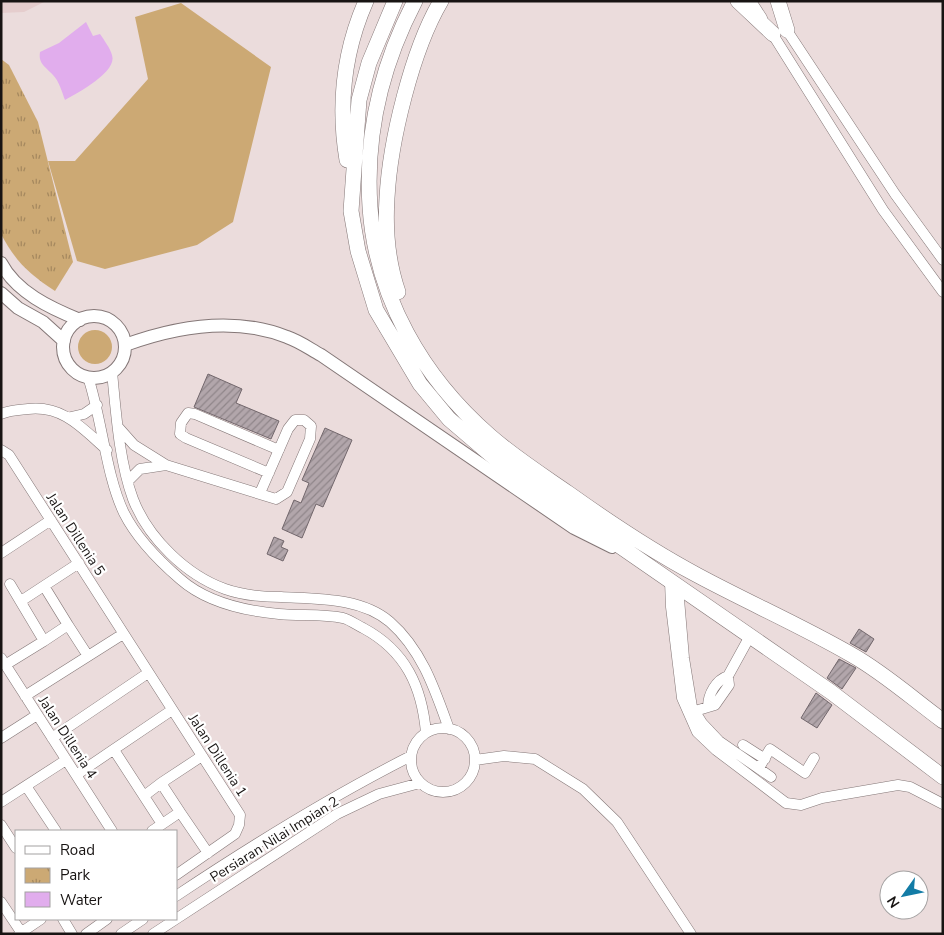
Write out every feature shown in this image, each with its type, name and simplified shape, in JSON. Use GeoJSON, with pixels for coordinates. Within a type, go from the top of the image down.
{"type":"FeatureCollection","features":[{"type":"Feature","properties":{"kind":"highway"},"geometry":{"type":"LineString","coordinates":[[366,1],[356,25],[346,65],[343,124],[356,243],[367,286],[380,317],[420,384],[449,419],[504,466],[831,692],[943,777]]}},
{"type":"Feature","properties":{"kind":"highway"},"geometry":{"type":"LineString","coordinates":[[351,188],[359,100],[368,63],[395,1]]}},
{"type":"Feature","properties":{"kind":"highway"},"geometry":{"type":"LineString","coordinates":[[415,1],[387,61],[376,99],[370,148],[369,193],[372,238],[378,265],[401,324],[433,375],[468,416],[492,438],[625,533],[689,571],[794,622],[855,656],[943,721]]}},
{"type":"Feature","properties":{"kind":"highway"},"geometry":{"type":"LineString","coordinates":[[401,324],[402,304],[391,271],[387,198],[401,115],[416,55],[431,18],[441,1]]}},
{"type":"Feature","properties":{"kind":"highway"},"geometry":{"type":"LineString","coordinates":[[738,1],[780,32]]}},
{"type":"Feature","properties":{"kind":"highway"},"geometry":{"type":"LineString","coordinates":[[778,1],[780,32]]}},
{"type":"Feature","properties":{"kind":"main road"},"geometry":{"type":"LineString","coordinates":[[1,262],[16,282],[36,299],[80,320]]}},
{"type":"Feature","properties":{"kind":"main road"},"geometry":{"type":"LineString","coordinates":[[1,293],[18,308],[43,322],[64,341]]}},
{"type":"Feature","properties":{"kind":"main road"},"geometry":{"type":"LineString","coordinates":[[96,316],[112,322],[118,328],[125,345],[122,360],[112,372],[105,376],[88,377],[71,368],[66,360],[64,341],[72,325],[80,320],[96,316]]}},
{"type":"Feature","properties":{"kind":"main road"},"geometry":{"type":"LineString","coordinates":[[125,345],[174,330],[222,324],[239,325],[287,337],[321,355],[574,528],[634,557]]}},
{"type":"Feature","properties":{"kind":"street"},"geometry":{"type":"LineString","coordinates":[[751,1],[780,32],[943,260]]}},
{"type":"Feature","properties":{"kind":"street"},"geometry":{"type":"LineString","coordinates":[[770,1],[780,32],[883,210],[943,292]]}},
{"type":"Feature","properties":{"kind":"street"},"geometry":{"type":"LineString","coordinates":[[112,372],[117,426],[133,498],[144,521],[166,549],[192,571],[225,589],[263,597],[333,600],[366,609],[388,621],[407,639],[422,661],[449,729]]}},
{"type":"Feature","properties":{"kind":"street"},"geometry":{"type":"LineString","coordinates":[[88,377],[124,512],[139,537],[182,581],[218,601],[278,614],[344,619],[374,634],[400,654],[413,678],[424,706],[426,733]]}},
{"type":"Feature","properties":{"kind":"street"},"geometry":{"type":"LineString","coordinates":[[71,418],[84,414],[97,405]]}},
{"type":"Feature","properties":{"kind":"street"},"geometry":{"type":"LineString","coordinates":[[4,411],[42,407],[56,410],[71,418],[107,450]]}},
{"type":"Feature","properties":{"kind":"street"},"geometry":{"type":"LineString","coordinates":[[269,473],[186,438],[180,434],[181,423],[188,413],[195,414],[279,450]]}},
{"type":"Feature","properties":{"kind":"street"},"geometry":{"type":"LineString","coordinates":[[117,426],[134,445],[166,465],[276,499],[287,492],[310,439],[311,426],[304,420],[295,420],[288,429],[260,493]]}},
{"type":"Feature","properties":{"kind":"street","name":"Jalan Dillenia 5"},"geometry":{"type":"LineString","coordinates":[[2,450],[8,455],[124,634]]}},
{"type":"Feature","properties":{"kind":"street"},"geometry":{"type":"LineString","coordinates":[[129,480],[140,469],[166,465]]}},
{"type":"Feature","properties":{"kind":"street"},"geometry":{"type":"LineString","coordinates":[[1,553],[51,520]]}},
{"type":"Feature","properties":{"kind":"street"},"geometry":{"type":"LineString","coordinates":[[21,601],[78,563]]}},
{"type":"Feature","properties":{"kind":"street"},"geometry":{"type":"LineString","coordinates":[[10,584],[44,641]]}},
{"type":"Feature","properties":{"kind":"street"},"geometry":{"type":"LineString","coordinates":[[674,584],[688,684],[694,711],[702,723],[719,741],[771,777]]}},
{"type":"Feature","properties":{"kind":"street"},"geometry":{"type":"LineString","coordinates":[[674,584],[671,607],[682,698],[697,732],[716,750],[786,803],[802,805],[822,798],[898,785],[910,787],[943,804]]}},
{"type":"Feature","properties":{"kind":"street"},"geometry":{"type":"LineString","coordinates":[[44,586],[88,656]]}},
{"type":"Feature","properties":{"kind":"street"},"geometry":{"type":"LineString","coordinates":[[3,662],[44,641],[68,625]]}},
{"type":"Feature","properties":{"kind":"street"},"geometry":{"type":"LineString","coordinates":[[25,696],[124,634]]}},
{"type":"Feature","properties":{"kind":"street","name":"Jalan Dillenia 1"},"geometry":{"type":"LineString","coordinates":[[124,634],[240,815],[239,825],[235,834],[178,874]]}},
{"type":"Feature","properties":{"kind":"street"},"geometry":{"type":"LineString","coordinates":[[694,711],[715,705],[729,685],[728,676],[750,636]]}},
{"type":"Feature","properties":{"kind":"street","name":"Jalan Dillenia 4"},"geometry":{"type":"LineString","coordinates":[[3,662],[111,830]]}},
{"type":"Feature","properties":{"kind":"street"},"geometry":{"type":"LineString","coordinates":[[52,738],[148,673]]}},
{"type":"Feature","properties":{"kind":"street"},"geometry":{"type":"LineString","coordinates":[[76,775],[172,710]]}},
{"type":"Feature","properties":{"kind":"street"},"geometry":{"type":"LineString","coordinates":[[1,738],[37,715]]}},
{"type":"Feature","properties":{"kind":"street"},"geometry":{"type":"LineString","coordinates":[[449,729],[467,740],[475,760],[470,778],[455,790],[436,792],[420,782],[414,774],[411,756],[419,739],[426,733],[434,730],[449,729]]}},
{"type":"Feature","properties":{"kind":"street"},"geometry":{"type":"LineString","coordinates":[[743,745],[765,759]]}},
{"type":"Feature","properties":{"kind":"street"},"geometry":{"type":"LineString","coordinates":[[759,768],[770,749],[805,773],[814,758]]}},
{"type":"Feature","properties":{"kind":"street"},"geometry":{"type":"LineString","coordinates":[[114,750],[162,824]]}},
{"type":"Feature","properties":{"kind":"street"},"geometry":{"type":"LineString","coordinates":[[144,796],[202,756]]}},
{"type":"Feature","properties":{"kind":"street","name":"Persiaran Nilai Impian 2"},"geometry":{"type":"LineString","coordinates":[[178,895],[260,839],[411,756]]}},
{"type":"Feature","properties":{"kind":"street"},"geometry":{"type":"LineString","coordinates":[[475,760],[504,756],[535,759],[583,789],[617,822],[692,934]]}},
{"type":"Feature","properties":{"kind":"street"},"geometry":{"type":"LineString","coordinates":[[1,802],[66,760]]}},
{"type":"Feature","properties":{"kind":"street","name":"Persiaran Nilai Impian 2"},"geometry":{"type":"LineString","coordinates":[[178,918],[337,814],[379,794],[420,782]]}},
{"type":"Feature","properties":{"kind":"street"},"geometry":{"type":"LineString","coordinates":[[161,783],[208,853]]}},
{"type":"Feature","properties":{"kind":"street"},"geometry":{"type":"LineString","coordinates":[[26,786],[55,830]]}},
{"type":"Feature","properties":{"kind":"street"},"geometry":{"type":"LineString","coordinates":[[328,800],[337,814]]}},
{"type":"Feature","properties":{"kind":"street"},"geometry":{"type":"LineString","coordinates":[[153,830],[180,812]]}},
{"type":"Feature","properties":{"kind":"street"},"geometry":{"type":"LineString","coordinates":[[1,826],[15,847]]}},
{"type":"Feature","properties":{"kind":"street"},"geometry":{"type":"LineString","coordinates":[[1,902],[20,933],[40,920]]}},
{"type":"Feature","properties":{"kind":"street"},"geometry":{"type":"LineString","coordinates":[[64,920],[72,934]]}},
{"type":"Feature","properties":{"kind":"street"},"geometry":{"type":"LineString","coordinates":[[86,934],[106,920]]}},
{"type":"Feature","properties":{"kind":"street"},"geometry":{"type":"LineString","coordinates":[[123,933],[142,920]]}},
{"type":"Feature","properties":{"kind":"street","name":"Persiaran Nilai Impian 2"},"geometry":{"type":"LineString","coordinates":[[153,934],[174,920]]}},
{"type":"Feature","properties":{"kind":"shaded area"},"geometry":{"type":"Polygon","coordinates":[[[1,1],[46,1],[24,12],[1,13],[1,1]]]}},
{"type":"Feature","properties":{"kind":"green space"},"geometry":{"type":"Polygon","coordinates":[[[181,3],[271,67],[233,222],[197,245],[105,269],[77,261],[48,161],[75,161],[148,79],[135,17],[181,3]]]}},
{"type":"Feature","properties":{"kind":"green space"},"geometry":{"type":"Polygon","coordinates":[[[1,59],[9,65],[38,122],[73,262],[55,291],[24,267],[1,234],[1,59]]]}},
{"type":"Feature","properties":{"kind":"green space"},"geometry":{"type":"Polygon","coordinates":[[[95,330],[102,331],[107,335],[111,340],[111,354],[107,359],[102,363],[95,364],[88,363],[83,359],[79,354],[78,347],[79,340],[83,335],[88,331],[95,330]]]}},
{"type":"Feature","properties":{"kind":"water"},"geometry":{"type":"Polygon","coordinates":[[[86,22],[93,36],[100,34],[105,41],[112,55],[112,62],[103,75],[65,100],[57,80],[41,62],[40,52],[59,43],[86,22]]]}},
{"type":"Feature","properties":{"kind":"building"},"geometry":{"type":"Polygon","coordinates":[[[208,374],[242,389],[236,403],[279,421],[271,439],[194,407],[208,374]]]}},
{"type":"Feature","properties":{"kind":"building"},"geometry":{"type":"Polygon","coordinates":[[[325,428],[352,440],[323,507],[316,504],[302,538],[282,529],[294,500],[301,503],[309,483],[302,480],[325,428]]]}},
{"type":"Feature","properties":{"kind":"building"},"geometry":{"type":"Polygon","coordinates":[[[274,537],[284,541],[281,547],[288,550],[283,561],[267,554],[274,537]]]}},
{"type":"Feature","properties":{"kind":"building"},"geometry":{"type":"Polygon","coordinates":[[[859,629],[874,639],[866,652],[850,643],[859,629]]]}},
{"type":"Feature","properties":{"kind":"building"},"geometry":{"type":"Polygon","coordinates":[[[839,659],[856,668],[842,689],[827,678],[839,659]]]}},
{"type":"Feature","properties":{"kind":"building"},"geometry":{"type":"Polygon","coordinates":[[[816,693],[832,705],[817,728],[801,718],[816,693]]]}}]}
